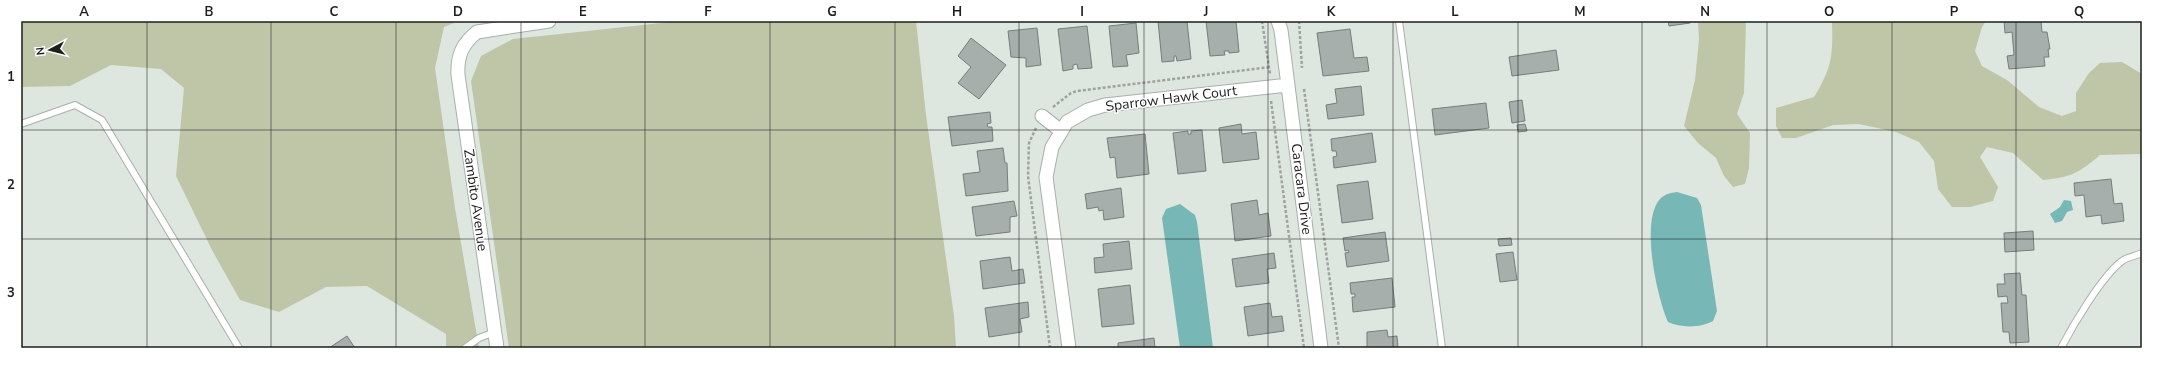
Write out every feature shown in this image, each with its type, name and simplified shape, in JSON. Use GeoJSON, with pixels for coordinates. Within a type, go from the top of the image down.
{"type":"FeatureCollection","features":[{"type":"Feature","properties":{"kind":"street","name":"Zambito Avenue"},"geometry":{"type":"LineString","coordinates":[[498,348],[458,75],[459,53],[468,39],[477,32],[549,21]]}},
{"type":"Feature","properties":{"kind":"street","name":"Caracara Drive"},"geometry":{"type":"LineString","coordinates":[[1281,24],[1321,348]]}},
{"type":"Feature","properties":{"kind":"street","name":"Sparrow Hawk Court"},"geometry":{"type":"LineString","coordinates":[[1069,348],[1046,177],[1052,147],[1067,122],[1081,114],[1105,105],[1288,85]]}},
{"type":"Feature","properties":{"kind":"street"},"geometry":{"type":"LineString","coordinates":[[1042,116],[1062,131]]}},
{"type":"Feature","properties":{"kind":"lane"},"geometry":{"type":"LineString","coordinates":[[1399,21],[1442,348]]}},
{"type":"Feature","properties":{"kind":"lane"},"geometry":{"type":"LineString","coordinates":[[21,124],[75,105],[102,120],[239,348]]}},
{"type":"Feature","properties":{"kind":"lane"},"geometry":{"type":"LineString","coordinates":[[2060,348],[2072,326],[2102,283],[2122,261],[2142,253]]}},
{"type":"Feature","properties":{"kind":"lane"},"geometry":{"type":"LineString","coordinates":[[465,348],[479,338],[495,332]]}},
{"type":"Feature","properties":{"kind":"path"},"geometry":{"type":"LineString","coordinates":[[1262,21],[1270,67],[1271,103],[1304,348]]}},
{"type":"Feature","properties":{"kind":"path"},"geometry":{"type":"LineString","coordinates":[[1299,21],[1302,70]]}},
{"type":"Feature","properties":{"kind":"path"},"geometry":{"type":"LineString","coordinates":[[1050,348],[1028,176],[1029,143],[1042,116],[1071,93],[1077,91],[1270,67]]}},
{"type":"Feature","properties":{"kind":"path"},"geometry":{"type":"LineString","coordinates":[[1304,84],[1339,348]]}},
{"type":"Feature","properties":{"kind":"green space"},"geometry":{"type":"Polygon","coordinates":[[[21,21],[459,21],[444,27],[435,68],[455,208],[479,348],[446,348],[446,334],[367,286],[326,287],[279,312],[240,300],[212,250],[176,176],[184,88],[161,69],[111,65],[70,86],[21,87],[21,21]]]}},
{"type":"Feature","properties":{"kind":"green space"},"geometry":{"type":"Polygon","coordinates":[[[680,21],[916,21],[926,115],[954,316],[956,348],[509,348],[471,81],[481,56],[513,39],[680,21]]]}},
{"type":"Feature","properties":{"kind":"green space"},"geometry":{"type":"Polygon","coordinates":[[[1698,21],[1746,21],[1744,93],[1737,114],[1750,133],[1749,168],[1745,184],[1733,187],[1724,176],[1716,158],[1698,143],[1684,126],[1695,80],[1699,40],[1698,21]]]}},
{"type":"Feature","properties":{"kind":"green space"},"geometry":{"type":"Polygon","coordinates":[[[1832,21],[1986,21],[1982,27],[1975,51],[1982,66],[2007,80],[2039,107],[2062,116],[2076,111],[2076,93],[2089,73],[2100,63],[2122,62],[2142,74],[2142,154],[2100,155],[2074,174],[2061,178],[2043,180],[2013,153],[1987,147],[1980,157],[1998,187],[1993,201],[1970,207],[1952,207],[1938,189],[1934,161],[1919,142],[1896,132],[1859,124],[1833,125],[1796,138],[1782,138],[1776,126],[1776,108],[1814,97],[1825,78],[1830,61],[1832,21]]]}},
{"type":"Feature","properties":{"kind":"water"},"geometry":{"type":"Polygon","coordinates":[[[1677,192],[1697,198],[1701,205],[1717,311],[1713,321],[1703,325],[1685,326],[1668,322],[1655,278],[1651,241],[1651,224],[1654,210],[1662,197],[1677,192]]]}},
{"type":"Feature","properties":{"kind":"water"},"geometry":{"type":"Polygon","coordinates":[[[2064,200],[2071,201],[2073,210],[2067,212],[2062,221],[2055,223],[2050,214],[2060,207],[2064,200]]]}},
{"type":"Feature","properties":{"kind":"water"},"geometry":{"type":"Polygon","coordinates":[[[1180,204],[1195,215],[1197,222],[1213,348],[1180,348],[1162,218],[1166,209],[1180,204]]]}},
{"type":"Feature","properties":{"kind":"building"},"geometry":{"type":"Polygon","coordinates":[[[1158,21],[1187,21],[1191,59],[1177,61],[1176,56],[1174,56],[1174,61],[1162,62],[1158,21]]]}},
{"type":"Feature","properties":{"kind":"building"},"geometry":{"type":"Polygon","coordinates":[[[1206,21],[1236,21],[1239,52],[1229,53],[1229,51],[1224,51],[1225,55],[1210,56],[1206,21]]]}},
{"type":"Feature","properties":{"kind":"building"},"geometry":{"type":"Polygon","coordinates":[[[1668,21],[1690,21],[1690,23],[1669,26],[1668,21]]]}},
{"type":"Feature","properties":{"kind":"building"},"geometry":{"type":"Polygon","coordinates":[[[2004,21],[2041,21],[2042,32],[2047,32],[2050,49],[2048,49],[2049,57],[2044,57],[2045,66],[2009,69],[2007,56],[2014,55],[2012,32],[2005,33],[2004,21]]]}},
{"type":"Feature","properties":{"kind":"building"},"geometry":{"type":"Polygon","coordinates":[[[1136,23],[1139,53],[1126,55],[1128,66],[1113,67],[1109,26],[1136,23]]]}},
{"type":"Feature","properties":{"kind":"building"},"geometry":{"type":"Polygon","coordinates":[[[1087,26],[1092,68],[1078,69],[1077,64],[1073,65],[1073,69],[1063,71],[1058,29],[1087,26]]]}},
{"type":"Feature","properties":{"kind":"building"},"geometry":{"type":"Polygon","coordinates":[[[1037,28],[1041,65],[1026,67],[1026,58],[1011,57],[1008,31],[1037,28]]]}},
{"type":"Feature","properties":{"kind":"building"},"geometry":{"type":"Polygon","coordinates":[[[1350,29],[1354,58],[1367,57],[1369,71],[1323,76],[1317,33],[1350,29]]]}},
{"type":"Feature","properties":{"kind":"building"},"geometry":{"type":"Polygon","coordinates":[[[971,38],[1006,65],[979,99],[958,83],[971,67],[958,56],[971,38]]]}},
{"type":"Feature","properties":{"kind":"building"},"geometry":{"type":"Polygon","coordinates":[[[1556,50],[1559,70],[1512,76],[1509,57],[1556,50]]]}},
{"type":"Feature","properties":{"kind":"building"},"geometry":{"type":"Polygon","coordinates":[[[1361,86],[1364,115],[1328,119],[1326,105],[1337,103],[1335,89],[1361,86]]]}},
{"type":"Feature","properties":{"kind":"building"},"geometry":{"type":"Polygon","coordinates":[[[1522,100],[1525,121],[1512,123],[1509,102],[1522,100]]]}},
{"type":"Feature","properties":{"kind":"building"},"geometry":{"type":"Polygon","coordinates":[[[1486,103],[1489,128],[1435,135],[1432,109],[1486,103]]]}},
{"type":"Feature","properties":{"kind":"building"},"geometry":{"type":"Polygon","coordinates":[[[990,112],[991,123],[987,124],[988,127],[992,127],[993,141],[952,146],[948,117],[990,112]]]}},
{"type":"Feature","properties":{"kind":"building"},"geometry":{"type":"Polygon","coordinates":[[[1241,124],[1242,134],[1256,132],[1259,159],[1223,163],[1219,128],[1241,124]]]}},
{"type":"Feature","properties":{"kind":"building"},"geometry":{"type":"Polygon","coordinates":[[[1525,124],[1527,131],[1518,132],[1517,125],[1525,124]]]}},
{"type":"Feature","properties":{"kind":"building"},"geometry":{"type":"Polygon","coordinates":[[[1202,130],[1206,171],[1178,174],[1173,133],[1188,131],[1188,134],[1191,134],[1191,131],[1202,130]]]}},
{"type":"Feature","properties":{"kind":"building"},"geometry":{"type":"Polygon","coordinates":[[[1372,133],[1376,162],[1334,168],[1333,157],[1337,156],[1336,151],[1332,151],[1331,139],[1372,133]]]}},
{"type":"Feature","properties":{"kind":"building"},"geometry":{"type":"Polygon","coordinates":[[[1145,134],[1149,174],[1117,178],[1115,157],[1110,158],[1107,138],[1145,134]]]}},
{"type":"Feature","properties":{"kind":"building"},"geometry":{"type":"Polygon","coordinates":[[[1003,148],[1005,163],[1007,163],[1008,191],[966,196],[963,174],[980,172],[977,151],[1003,148]]]}},
{"type":"Feature","properties":{"kind":"building"},"geometry":{"type":"Polygon","coordinates":[[[2111,179],[2114,204],[2122,203],[2124,221],[2102,224],[2101,215],[2086,217],[2084,195],[2075,196],[2074,183],[2111,179]]]}},
{"type":"Feature","properties":{"kind":"building"},"geometry":{"type":"Polygon","coordinates":[[[1368,181],[1373,219],[1342,223],[1337,185],[1368,181]]]}},
{"type":"Feature","properties":{"kind":"building"},"geometry":{"type":"Polygon","coordinates":[[[1121,188],[1124,217],[1104,220],[1103,210],[1099,211],[1098,207],[1087,209],[1085,194],[1121,188]]]}},
{"type":"Feature","properties":{"kind":"building"},"geometry":{"type":"Polygon","coordinates":[[[1257,200],[1259,215],[1268,213],[1271,236],[1235,241],[1231,204],[1257,200]]]}},
{"type":"Feature","properties":{"kind":"building"},"geometry":{"type":"Polygon","coordinates":[[[1014,201],[1017,216],[1010,217],[1010,232],[976,236],[972,207],[1014,201]]]}},
{"type":"Feature","properties":{"kind":"building"},"geometry":{"type":"Polygon","coordinates":[[[2033,231],[2034,250],[2005,252],[2004,233],[2033,231]]]}},
{"type":"Feature","properties":{"kind":"building"},"geometry":{"type":"Polygon","coordinates":[[[1385,232],[1389,261],[1347,267],[1345,253],[1349,252],[1348,250],[1345,251],[1343,238],[1385,232]]]}},
{"type":"Feature","properties":{"kind":"building"},"geometry":{"type":"Polygon","coordinates":[[[1511,238],[1512,245],[1499,246],[1498,239],[1511,238]]]}},
{"type":"Feature","properties":{"kind":"building"},"geometry":{"type":"Polygon","coordinates":[[[1129,241],[1132,269],[1095,273],[1094,258],[1104,257],[1103,244],[1129,241]]]}},
{"type":"Feature","properties":{"kind":"building"},"geometry":{"type":"Polygon","coordinates":[[[1513,252],[1517,280],[1500,282],[1496,254],[1513,252]]]}},
{"type":"Feature","properties":{"kind":"building"},"geometry":{"type":"Polygon","coordinates":[[[1274,253],[1276,268],[1267,269],[1269,283],[1236,287],[1232,259],[1274,253]]]}},
{"type":"Feature","properties":{"kind":"building"},"geometry":{"type":"Polygon","coordinates":[[[1010,257],[1012,271],[1023,269],[1025,283],[983,289],[980,261],[1010,257]]]}},
{"type":"Feature","properties":{"kind":"building"},"geometry":{"type":"Polygon","coordinates":[[[2020,273],[2022,295],[2026,295],[2029,342],[2010,343],[2009,332],[2003,332],[2001,303],[2008,303],[2007,296],[1998,297],[1997,284],[2005,284],[2004,274],[2020,273]]]}},
{"type":"Feature","properties":{"kind":"building"},"geometry":{"type":"Polygon","coordinates":[[[1392,278],[1395,307],[1353,312],[1352,297],[1355,297],[1355,294],[1351,294],[1350,283],[1392,278]]]}},
{"type":"Feature","properties":{"kind":"building"},"geometry":{"type":"Polygon","coordinates":[[[1130,285],[1134,324],[1102,327],[1098,289],[1130,285]]]}},
{"type":"Feature","properties":{"kind":"building"},"geometry":{"type":"Polygon","coordinates":[[[1028,302],[1029,317],[1020,319],[1022,332],[989,337],[985,308],[1028,302]]]}},
{"type":"Feature","properties":{"kind":"building"},"geometry":{"type":"Polygon","coordinates":[[[1270,303],[1272,317],[1282,316],[1284,331],[1248,336],[1244,307],[1270,303]]]}},
{"type":"Feature","properties":{"kind":"building"},"geometry":{"type":"Polygon","coordinates":[[[1387,330],[1388,337],[1397,336],[1398,348],[1367,348],[1367,332],[1387,330]]]}},
{"type":"Feature","properties":{"kind":"building"},"geometry":{"type":"Polygon","coordinates":[[[347,336],[355,348],[329,348],[347,336]]]}},
{"type":"Feature","properties":{"kind":"building"},"geometry":{"type":"Polygon","coordinates":[[[1154,338],[1155,348],[1118,348],[1118,343],[1154,338]]]}}]}
